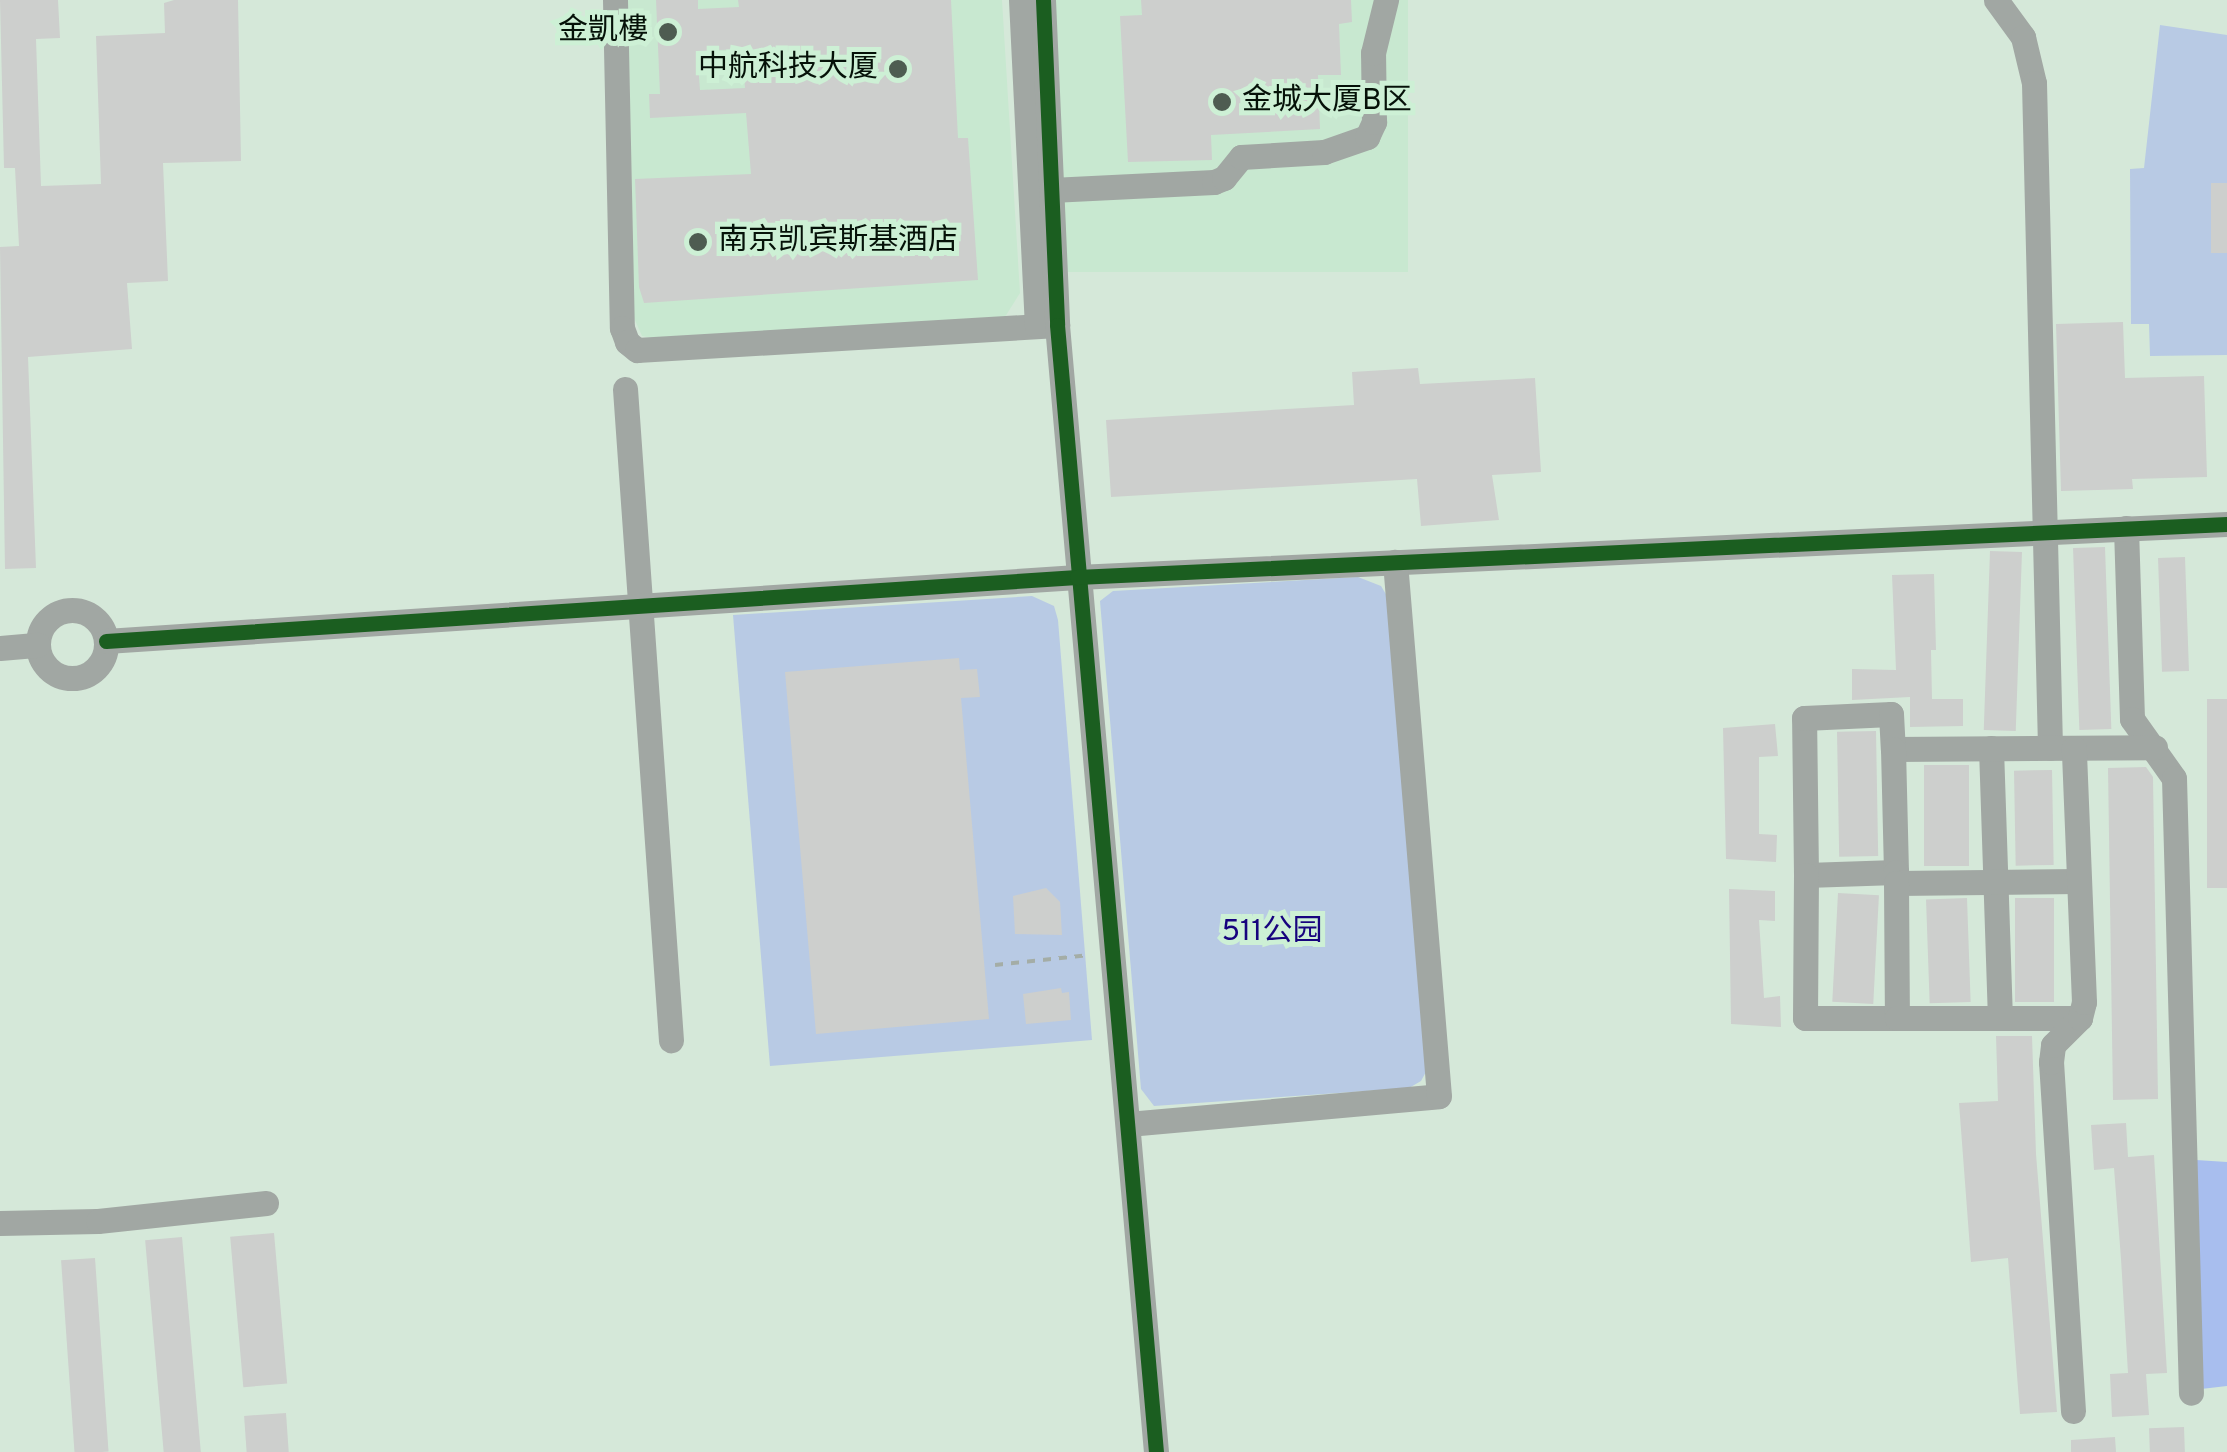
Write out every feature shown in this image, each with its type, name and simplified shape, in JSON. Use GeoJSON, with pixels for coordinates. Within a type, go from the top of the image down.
{"type":"FeatureCollection","features":[{"type":"Feature","properties":{"kind":"street"},"geometry":{"type":"LineString","coordinates":[[615,0],[622,328],[637,350],[1047,326]]}},
{"type":"Feature","properties":{"kind":"street"},"geometry":{"type":"LineString","coordinates":[[1021,0],[1047,326],[1077,577],[1156,1452]]}},
{"type":"Feature","properties":{"kind":"street"},"geometry":{"type":"LineString","coordinates":[[1042,0],[1051,190],[1047,326]]}},
{"type":"Feature","properties":{"kind":"street"},"geometry":{"type":"LineString","coordinates":[[1051,190],[1214,182],[1224,178],[1241,157],[1324,152],[1367,138],[1374,122],[1373,52],[1386,0]]}},
{"type":"Feature","properties":{"kind":"street"},"geometry":{"type":"LineString","coordinates":[[1996,0],[2023,37],[2034,83],[2046,532],[2062,748],[2079,881],[2084,1002],[2080,1018],[2053,1045],[2051,1062],[2073,1411]]}},
{"type":"Feature","properties":{"kind":"street"},"geometry":{"type":"LineString","coordinates":[[626,389],[672,1040]]}},
{"type":"Feature","properties":{"kind":"street"},"geometry":{"type":"LineString","coordinates":[[106,641],[1077,577],[2227,524]]}},
{"type":"Feature","properties":{"kind":"street"},"geometry":{"type":"LineString","coordinates":[[2126,528],[2132,719],[2174,778],[2191,1394]]}},
{"type":"Feature","properties":{"kind":"street"},"geometry":{"type":"LineString","coordinates":[[1128,1124],[1439,1096],[1394,562]]}},
{"type":"Feature","properties":{"kind":"street"},"geometry":{"type":"LineString","coordinates":[[76,610],[96,620],[106,641],[94,670],[74,678],[46,665],[38,646],[45,624],[53,616],[76,610]]}},
{"type":"Feature","properties":{"kind":"street"},"geometry":{"type":"LineString","coordinates":[[0,648],[38,646]]}},
{"type":"Feature","properties":{"kind":"street"},"geometry":{"type":"LineString","coordinates":[[1897,1018],[1891,714],[1804,718],[1805,1018],[1897,1018],[2000,1018],[2080,1018]]}},
{"type":"Feature","properties":{"kind":"street"},"geometry":{"type":"LineString","coordinates":[[1893,748],[2155,747]]}},
{"type":"Feature","properties":{"kind":"street"},"geometry":{"type":"LineString","coordinates":[[1992,748],[2000,1018]]}},
{"type":"Feature","properties":{"kind":"street"},"geometry":{"type":"LineString","coordinates":[[1806,874],[2079,881]]}},
{"type":"Feature","properties":{"kind":"street"},"geometry":{"type":"LineString","coordinates":[[0,1223],[98,1221],[266,1203]]}},
{"type":"Feature","properties":{"kind":"path"},"geometry":{"type":"LineString","coordinates":[[995,965],[1113,953]]}},
{"type":"Feature","properties":{"kind":"shaded area"},"geometry":{"type":"Polygon","coordinates":[[[628,0],[1002,0],[1020,293],[1003,320],[661,340],[642,336],[634,318],[628,0]]]}},
{"type":"Feature","properties":{"kind":"shaded area"},"geometry":{"type":"Polygon","coordinates":[[[1052,0],[1408,0],[1408,272],[1052,272],[1052,0]]]}},
{"type":"Feature","properties":{"kind":"shaded area"},"geometry":{"type":"Polygon","coordinates":[[[2196,1160],[2227,1162],[2227,1386],[2201,1389],[2196,1160]]]}},
{"type":"Feature","properties":{"kind":"green space"},"geometry":{"type":"Polygon","coordinates":[[[2160,25],[2227,35],[2227,355],[2150,356],[2149,324],[2131,324],[2130,169],[2144,168],[2160,25]]]}},
{"type":"Feature","properties":{"kind":"green space","name":"511公园"},"geometry":{"type":"Polygon","coordinates":[[[1358,577],[1381,586],[1387,596],[1427,1070],[1421,1081],[1409,1088],[1154,1106],[1141,1089],[1100,601],[1113,591],[1358,577]]]}},
{"type":"Feature","properties":{"kind":"green space"},"geometry":{"type":"Polygon","coordinates":[[[1032,596],[1054,606],[1058,620],[1092,1040],[770,1066],[733,615],[1032,596]]]}},
{"type":"Feature","properties":{"kind":"building"},"geometry":{"type":"Polygon","coordinates":[[[0,0],[58,0],[60,38],[36,39],[41,186],[101,184],[96,36],[165,33],[164,3],[174,0],[238,0],[241,161],[163,163],[168,281],[127,283],[132,349],[28,357],[36,568],[5,569],[0,247],[19,246],[15,168],[4,168],[0,0]]]}},
{"type":"Feature","properties":{"kind":"building"},"geometry":{"type":"Polygon","coordinates":[[[656,0],[698,0],[698,9],[739,7],[738,0],[951,0],[958,138],[968,138],[978,280],[644,303],[639,287],[635,179],[751,174],[746,113],[650,118],[649,94],[660,94],[656,0]],[[742,49],[697,51],[700,90],[745,88],[742,49]]]}},
{"type":"Feature","properties":{"kind":"building","name":"金城大厦B区"},"geometry":{"type":"Polygon","coordinates":[[[1141,0],[1351,0],[1352,22],[1339,24],[1341,75],[1318,75],[1320,129],[1211,135],[1212,160],[1128,162],[1120,16],[1142,15],[1141,0]]]}},
{"type":"Feature","properties":{"kind":"building"},"geometry":{"type":"Polygon","coordinates":[[[2211,183],[2227,183],[2227,253],[2211,253],[2211,183]]]}},
{"type":"Feature","properties":{"kind":"building"},"geometry":{"type":"Polygon","coordinates":[[[2123,322],[2125,378],[2204,376],[2207,477],[2132,479],[2133,489],[2061,491],[2056,324],[2123,322]]]}},
{"type":"Feature","properties":{"kind":"building"},"geometry":{"type":"Polygon","coordinates":[[[1418,368],[1420,384],[1535,378],[1541,472],[1492,475],[1499,520],[1421,526],[1417,479],[1111,497],[1106,420],[1354,405],[1352,372],[1418,368]]]}},
{"type":"Feature","properties":{"kind":"building"},"geometry":{"type":"Polygon","coordinates":[[[2105,547],[2111,729],[2079,730],[2073,548],[2105,547]]]}},
{"type":"Feature","properties":{"kind":"building"},"geometry":{"type":"Polygon","coordinates":[[[1990,551],[2022,552],[2016,731],[1984,730],[1990,551]]]}},
{"type":"Feature","properties":{"kind":"building"},"geometry":{"type":"Polygon","coordinates":[[[2185,557],[2189,671],[2162,672],[2158,558],[2185,557]]]}},
{"type":"Feature","properties":{"kind":"building"},"geometry":{"type":"Polygon","coordinates":[[[1934,574],[1936,650],[1931,650],[1932,699],[1963,699],[1963,726],[1910,727],[1910,697],[1852,700],[1852,669],[1896,670],[1892,575],[1934,574]]]}},
{"type":"Feature","properties":{"kind":"building"},"geometry":{"type":"Polygon","coordinates":[[[959,658],[960,670],[977,669],[980,697],[961,698],[989,1019],[816,1034],[785,672],[959,658]]]}},
{"type":"Feature","properties":{"kind":"building"},"geometry":{"type":"Polygon","coordinates":[[[2207,699],[2227,699],[2227,888],[2207,888],[2207,699]]]}},
{"type":"Feature","properties":{"kind":"building"},"geometry":{"type":"Polygon","coordinates":[[[1775,724],[1778,756],[1759,757],[1759,834],[1777,835],[1776,862],[1726,859],[1723,728],[1775,724]]]}},
{"type":"Feature","properties":{"kind":"building"},"geometry":{"type":"Polygon","coordinates":[[[1876,731],[1878,856],[1839,857],[1837,732],[1876,731]]]}},
{"type":"Feature","properties":{"kind":"building"},"geometry":{"type":"Polygon","coordinates":[[[1924,765],[1969,765],[1969,866],[1924,866],[1924,765]]]}},
{"type":"Feature","properties":{"kind":"building"},"geometry":{"type":"Polygon","coordinates":[[[2146,767],[2153,777],[2158,1099],[2113,1100],[2108,768],[2146,767]]]}},
{"type":"Feature","properties":{"kind":"building"},"geometry":{"type":"Polygon","coordinates":[[[2052,770],[2054,865],[2016,866],[2014,771],[2052,770]]]}},
{"type":"Feature","properties":{"kind":"building"},"geometry":{"type":"Polygon","coordinates":[[[1046,888],[1060,902],[1062,935],[1015,934],[1013,896],[1046,888]]]}},
{"type":"Feature","properties":{"kind":"building"},"geometry":{"type":"Polygon","coordinates":[[[1729,889],[1775,891],[1775,921],[1759,920],[1764,998],[1780,996],[1781,1027],[1731,1024],[1729,889]]]}},
{"type":"Feature","properties":{"kind":"building"},"geometry":{"type":"Polygon","coordinates":[[[1838,893],[1879,895],[1873,1004],[1832,1002],[1838,893]]]}},
{"type":"Feature","properties":{"kind":"building"},"geometry":{"type":"Polygon","coordinates":[[[1967,898],[1971,1002],[1930,1003],[1926,899],[1967,898]]]}},
{"type":"Feature","properties":{"kind":"building"},"geometry":{"type":"Polygon","coordinates":[[[2015,898],[2054,898],[2054,1002],[2015,1002],[2015,898]]]}},
{"type":"Feature","properties":{"kind":"building"},"geometry":{"type":"Polygon","coordinates":[[[1061,988],[1062,993],[1069,992],[1071,1020],[1026,1024],[1023,994],[1061,988]]]}},
{"type":"Feature","properties":{"kind":"building"},"geometry":{"type":"Polygon","coordinates":[[[1996,1036],[2032,1036],[2036,1154],[2057,1412],[2020,1414],[2008,1258],[1971,1262],[1959,1103],[1998,1101],[1996,1036]]]}},
{"type":"Feature","properties":{"kind":"building"},"geometry":{"type":"Polygon","coordinates":[[[2126,1123],[2128,1157],[2154,1155],[2167,1373],[2146,1374],[2149,1415],[2112,1417],[2110,1374],[2128,1373],[2121,1259],[2114,1168],[2094,1170],[2091,1125],[2126,1123]]]}},
{"type":"Feature","properties":{"kind":"building"},"geometry":{"type":"Polygon","coordinates":[[[274,1233],[287,1383],[243,1387],[230,1237],[274,1233]]]}},
{"type":"Feature","properties":{"kind":"building"},"geometry":{"type":"Polygon","coordinates":[[[182,1237],[201,1452],[164,1452],[145,1240],[182,1237]]]}},
{"type":"Feature","properties":{"kind":"building"},"geometry":{"type":"Polygon","coordinates":[[[95,1258],[109,1452],[74,1452],[61,1260],[95,1258]]]}},
{"type":"Feature","properties":{"kind":"building"},"geometry":{"type":"Polygon","coordinates":[[[286,1413],[289,1452],[247,1452],[244,1416],[286,1413]]]}},
{"type":"Feature","properties":{"kind":"building"},"geometry":{"type":"Polygon","coordinates":[[[2184,1427],[2185,1452],[2150,1452],[2149,1428],[2184,1427]]]}},
{"type":"Feature","properties":{"kind":"building"},"geometry":{"type":"Polygon","coordinates":[[[2115,1437],[2116,1452],[2071,1452],[2071,1440],[2115,1437]]]}},
{"type":"Feature","properties":{"kind":"cycle path"},"geometry":{"type":"LineString","coordinates":[[1043,0],[1057,325],[1156,1452]]}},
{"type":"Feature","properties":{"kind":"cycle path"},"geometry":{"type":"LineString","coordinates":[[106,641],[1077,577],[2227,524]]}},
{"type":"Feature","properties":{"kind":"place","name":"金凱樓"},"geometry":{"type":"Point","coordinates":[668,32]}},
{"type":"Feature","properties":{"kind":"place","name":"中航科技大厦"},"geometry":{"type":"Point","coordinates":[898,69]}},
{"type":"Feature","properties":{"kind":"place","name":"金城大厦B区"},"geometry":{"type":"Point","coordinates":[1222,102]}},
{"type":"Feature","properties":{"kind":"place","name":"南京凯宾斯基酒店"},"geometry":{"type":"Point","coordinates":[698,242]}}]}
